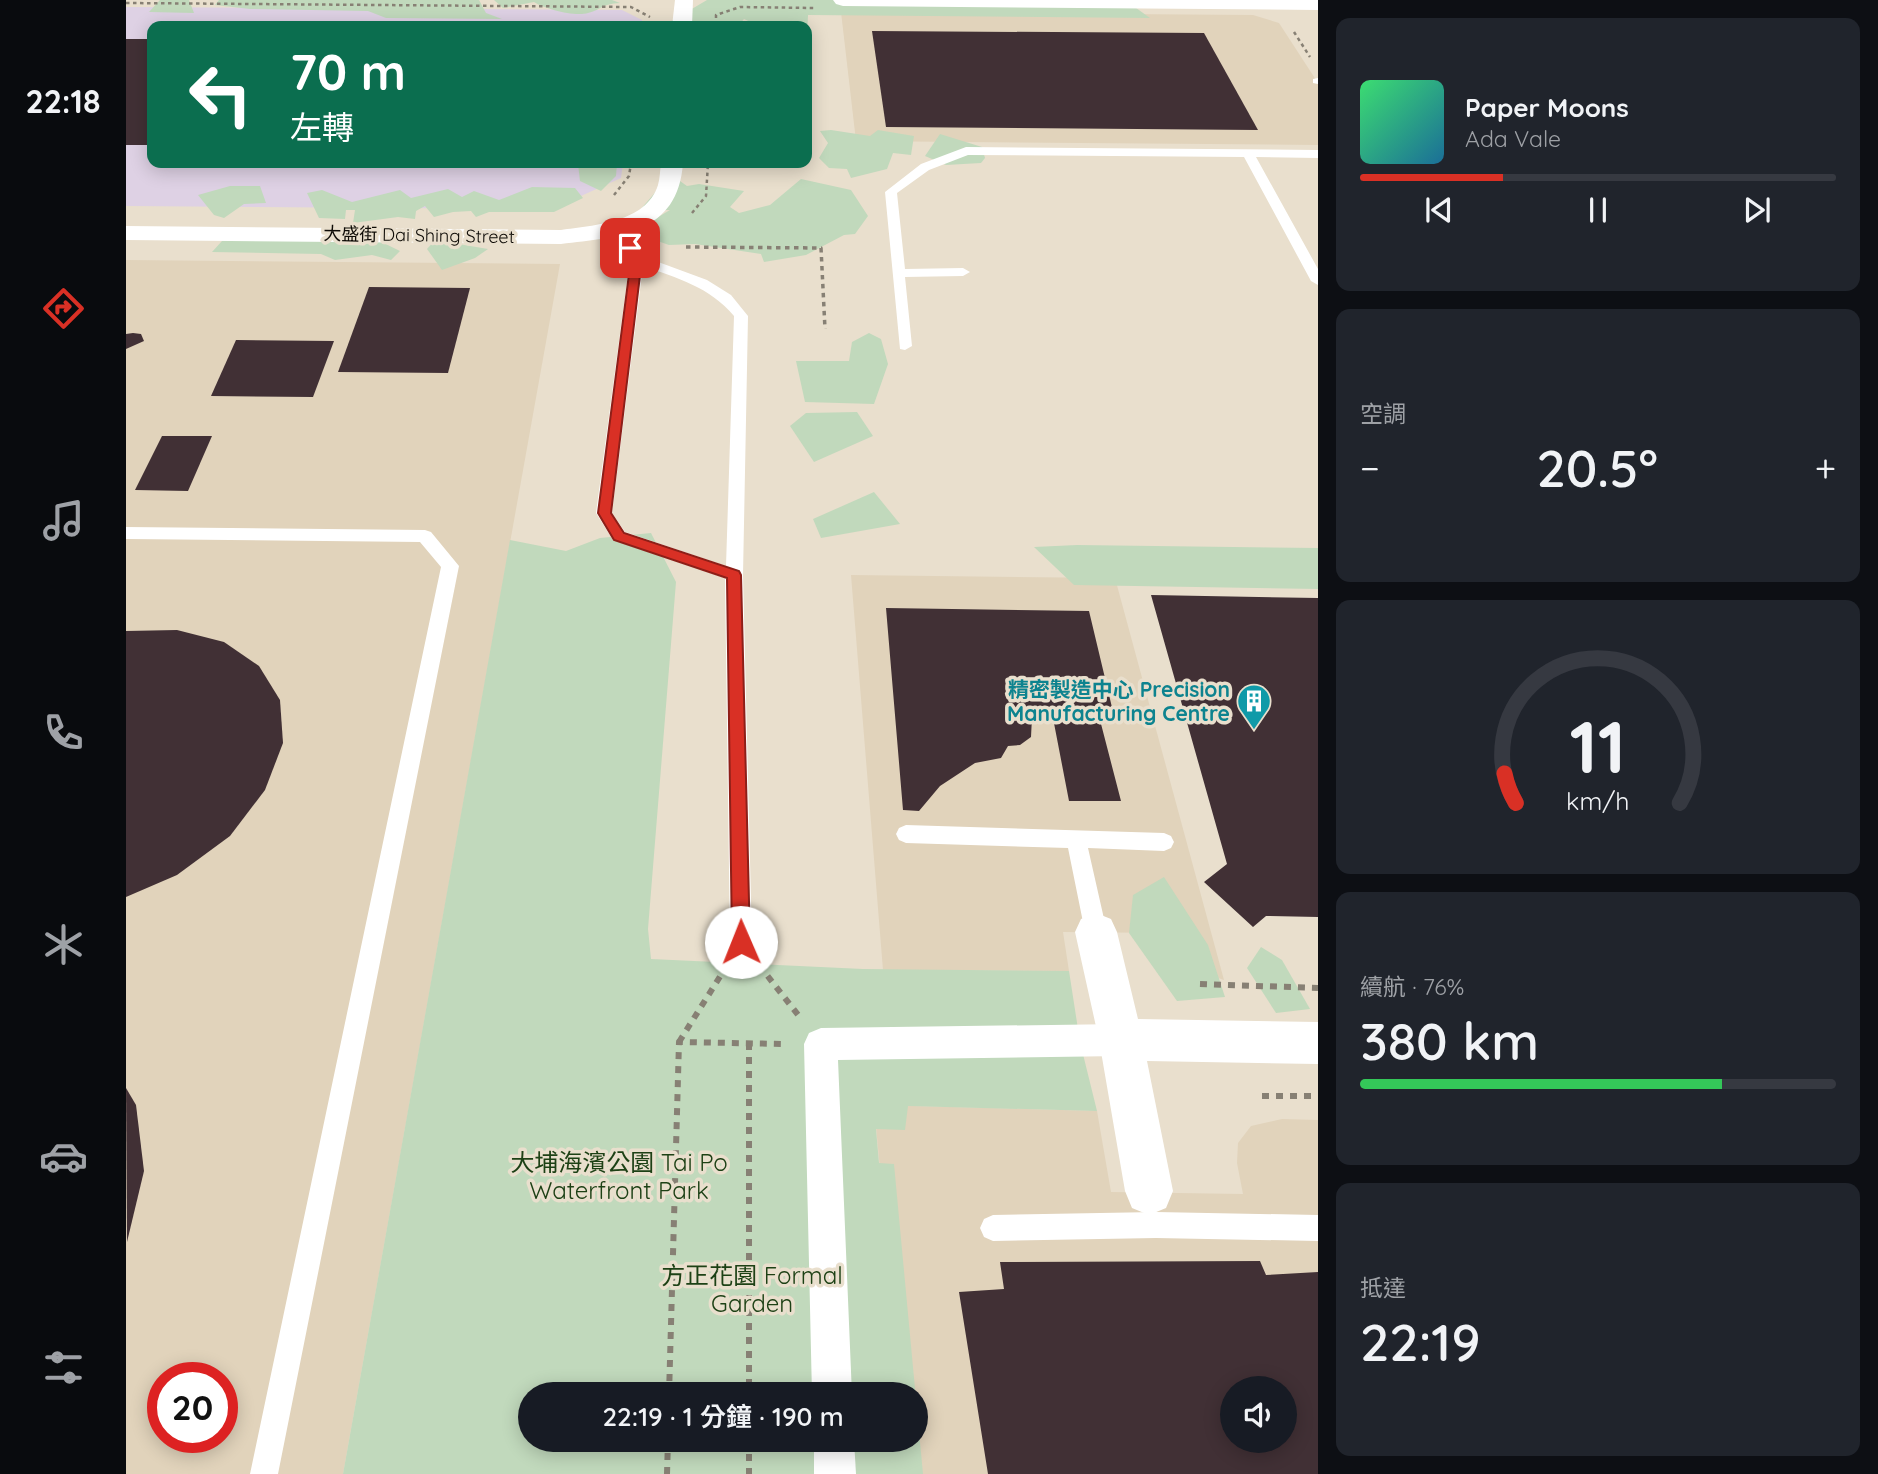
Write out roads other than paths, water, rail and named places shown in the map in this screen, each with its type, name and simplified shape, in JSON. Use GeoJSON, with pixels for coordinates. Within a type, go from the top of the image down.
{"type":"FeatureCollection","features":[{"type":"Feature","properties":{"kind":"street"},"geometry":{"type":"LineString","coordinates":[[682,21],[684,0]]}},
{"type":"Feature","properties":{"kind":"street"},"geometry":{"type":"LineString","coordinates":[[843,0],[1318,4]]}},
{"type":"Feature","properties":{"kind":"street"},"geometry":{"type":"LineString","coordinates":[[1295,2],[1301,26]]}},
{"type":"Feature","properties":{"kind":"street","name":"大盛街 Dai Shing Street"},"geometry":{"type":"LineString","coordinates":[[126,233],[561,237],[618,227],[639,220],[662,200],[670,186],[672,168]]}},
{"type":"Feature","properties":{"kind":"street"},"geometry":{"type":"LineString","coordinates":[[1096,932],[1121,1040],[1153,1208]]}},
{"type":"Feature","properties":{"kind":"street"},"geometry":{"type":"LineString","coordinates":[[832,1382],[821,1044],[1121,1040],[1318,1043]]}},
{"type":"Feature","properties":{"kind":"street"},"geometry":{"type":"LineString","coordinates":[[834,1452],[835,1474]]}},
{"type":"Feature","properties":{"kind":"lane"},"geometry":{"type":"LineString","coordinates":[[905,346],[891,192],[925,167],[966,151],[1318,154]]}},
{"type":"Feature","properties":{"kind":"lane"},"geometry":{"type":"LineString","coordinates":[[1248,153],[1318,281]]}},
{"type":"Feature","properties":{"kind":"lane"},"geometry":{"type":"LineString","coordinates":[[618,227],[637,259],[604,513],[619,536],[734,575]]}},
{"type":"Feature","properties":{"kind":"lane"},"geometry":{"type":"LineString","coordinates":[[637,259],[702,283],[726,298],[741,316],[734,575],[741,942]]}},
{"type":"Feature","properties":{"kind":"lane"},"geometry":{"type":"LineString","coordinates":[[898,273],[963,272]]}},
{"type":"Feature","properties":{"kind":"lane"},"geometry":{"type":"LineString","coordinates":[[126,533],[425,536],[450,566],[264,1474]]}},
{"type":"Feature","properties":{"kind":"lane"},"geometry":{"type":"LineString","coordinates":[[906,834],[1164,842]]}},
{"type":"Feature","properties":{"kind":"lane"},"geometry":{"type":"LineString","coordinates":[[1076,839],[1096,932]]}},
{"type":"Feature","properties":{"kind":"lane"},"geometry":{"type":"LineString","coordinates":[[993,1228],[1153,1208],[1318,1228]]}},
{"type":"Feature","properties":{"kind":"place","name":"精密製造中心 Precision Manufacturing Centre"},"geometry":{"type":"Point","coordinates":[1254,731]}},
{"type":"Feature","properties":{"kind":"park label","name":"大埔海濱公園 Tai Po Waterfront Park"},"geometry":{"type":"Point","coordinates":[619,1176]}},
{"type":"Feature","properties":{"kind":"park label","name":"方正花園 Formal Garden"},"geometry":{"type":"Point","coordinates":[752,1289]}}]}
